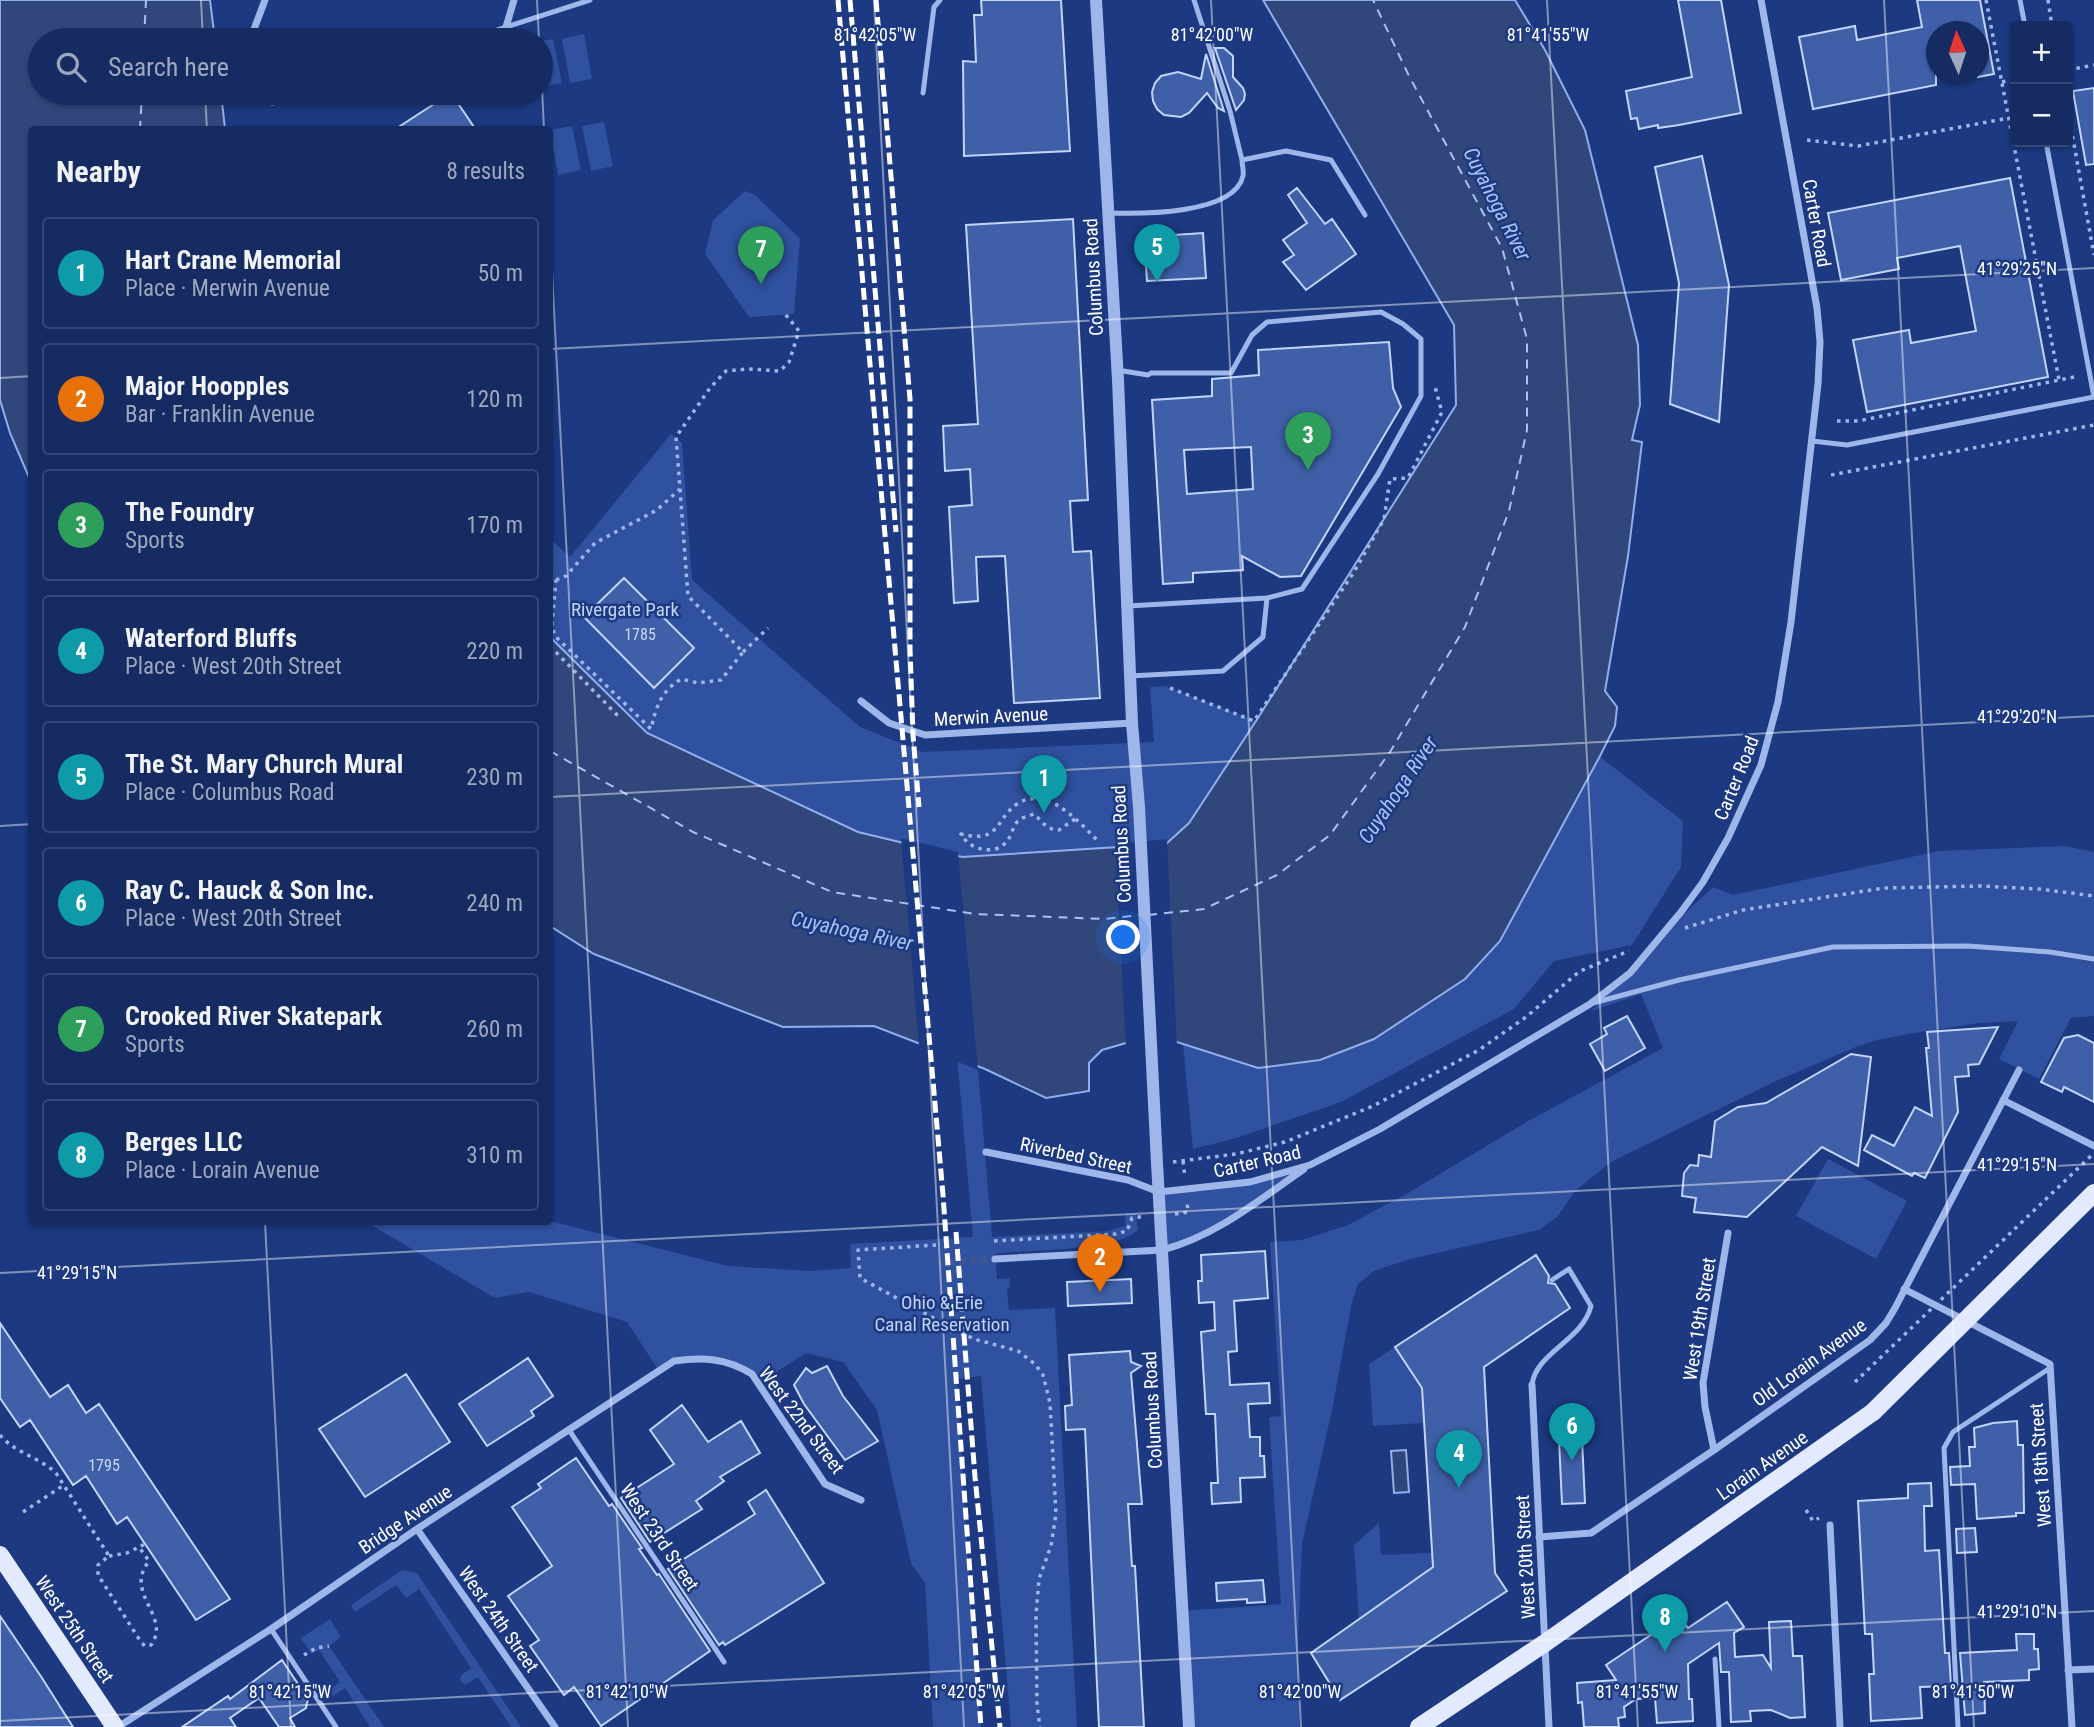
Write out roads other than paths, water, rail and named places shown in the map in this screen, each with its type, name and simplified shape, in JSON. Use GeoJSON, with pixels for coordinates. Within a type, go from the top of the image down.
{"type":"FeatureCollection","features":[{"type":"Feature","properties":{"kind":"main road","name":"Lorain Avenue"},"geometry":{"type":"LineString","coordinates":[[1419,1727],[1545,1643],[1873,1412],[2094,1193]]}},
{"type":"Feature","properties":{"kind":"main road","name":"West 25th Street"},"geometry":{"type":"LineString","coordinates":[[0,1555],[116,1727]]}},
{"type":"Feature","properties":{"kind":"street"},"geometry":{"type":"LineString","coordinates":[[254,28],[265,0]]}},
{"type":"Feature","properties":{"kind":"street"},"geometry":{"type":"LineString","coordinates":[[506,27],[514,0]]}},
{"type":"Feature","properties":{"kind":"street","name":"Columbus Road"},"geometry":{"type":"LineString","coordinates":[[1096,0],[1117,370],[1132,723],[1139,807],[1189,1727]]}},
{"type":"Feature","properties":{"kind":"street","name":"Carter Road"},"geometry":{"type":"LineString","coordinates":[[1159,1192],[1250,1182],[1310,1165],[1380,1129],[1590,1004],[1630,973],[1689,902],[1728,838],[1761,765],[1779,702],[1812,442],[1820,342],[1817,308],[1761,0]]}},
{"type":"Feature","properties":{"kind":"street","name":"Merwin Avenue"},"geometry":{"type":"LineString","coordinates":[[861,701],[888,723],[925,735],[1132,723]]}},
{"type":"Feature","properties":{"kind":"street","name":"Old Lorain Avenue"},"geometry":{"type":"LineString","coordinates":[[1539,1537],[1591,1533],[1870,1340],[1886,1323],[2019,1070]]}},
{"type":"Feature","properties":{"kind":"street"},"geometry":{"type":"LineString","coordinates":[[2003,1100],[2094,1146]]}},
{"type":"Feature","properties":{"kind":"street","name":"Riverbed Street"},"geometry":{"type":"LineString","coordinates":[[986,1152],[1128,1180],[1159,1192]]}},
{"type":"Feature","properties":{"kind":"street"},"geometry":{"type":"LineString","coordinates":[[995,1259],[1162,1250],[1188,1243],[1310,1165]]}},
{"type":"Feature","properties":{"kind":"street","name":"West 19th Street"},"geometry":{"type":"LineString","coordinates":[[1714,1450],[1703,1383],[1728,1233]]}},
{"type":"Feature","properties":{"kind":"street"},"geometry":{"type":"LineString","coordinates":[[1904,1289],[2050,1363],[2050,1368]]}},
{"type":"Feature","properties":{"kind":"street","name":"Bridge Avenue"},"geometry":{"type":"LineString","coordinates":[[116,1727],[271,1629],[417,1529],[674,1361],[718,1359]]}},
{"type":"Feature","properties":{"kind":"street","name":"West 22nd Street"},"geometry":{"type":"LineString","coordinates":[[718,1359],[751,1374],[825,1484],[861,1500]]}},
{"type":"Feature","properties":{"kind":"street","name":"West 18th Street"},"geometry":{"type":"LineString","coordinates":[[2050,1368],[2072,1727]]}},
{"type":"Feature","properties":{"kind":"street","name":"West 20th Street"},"geometry":{"type":"LineString","coordinates":[[1532,1385],[1549,1727]]}},
{"type":"Feature","properties":{"kind":"street"},"geometry":{"type":"LineString","coordinates":[[1830,1525],[1840,1727]]}},
{"type":"Feature","properties":{"kind":"street","name":"West 24th Street"},"geometry":{"type":"LineString","coordinates":[[417,1529],[555,1727]]}},
{"type":"Feature","properties":{"kind":"street"},"geometry":{"type":"LineString","coordinates":[[2068,1670],[2094,1669]]}},
{"type":"Feature","properties":{"kind":"lane"},"geometry":{"type":"LineString","coordinates":[[503,28],[590,0]]}},
{"type":"Feature","properties":{"kind":"lane"},"geometry":{"type":"LineString","coordinates":[[923,93],[934,7],[940,0]]}},
{"type":"Feature","properties":{"kind":"lane"},"geometry":{"type":"LineString","coordinates":[[1109,213],[1147,213],[1188,208],[1225,198],[1236,188],[1243,176],[1242,160],[1227,101],[1194,0]]}},
{"type":"Feature","properties":{"kind":"lane"},"geometry":{"type":"LineString","coordinates":[[2020,0],[2024,21]]}},
{"type":"Feature","properties":{"kind":"lane"},"geometry":{"type":"LineString","coordinates":[[1812,442],[1847,445],[2094,397],[2047,147]]}},
{"type":"Feature","properties":{"kind":"lane"},"geometry":{"type":"LineString","coordinates":[[1242,160],[1286,151],[1331,160],[1365,215]]}},
{"type":"Feature","properties":{"kind":"lane"},"geometry":{"type":"LineString","coordinates":[[1117,370],[1148,375],[1231,373],[1252,335],[1268,322],[1381,313],[1403,324],[1421,339],[1421,396],[1378,474],[1302,589],[1267,598],[1128,606]]}},
{"type":"Feature","properties":{"kind":"lane"},"geometry":{"type":"LineString","coordinates":[[1130,676],[1223,671],[1263,637],[1267,598]]}},
{"type":"Feature","properties":{"kind":"lane"},"geometry":{"type":"LineString","coordinates":[[1590,1004],[1679,980],[1833,947],[1968,946],[2094,960]]}},
{"type":"Feature","properties":{"kind":"lane"},"geometry":{"type":"LineString","coordinates":[[1532,1385],[1533,1376],[1541,1365],[1583,1326],[1591,1306],[1569,1269],[1552,1280]]}},
{"type":"Feature","properties":{"kind":"lane"},"geometry":{"type":"LineString","coordinates":[[1958,1727],[1944,1448],[1953,1432],[2050,1368]]}},
{"type":"Feature","properties":{"kind":"lane","name":"West 23rd Street"},"geometry":{"type":"LineString","coordinates":[[569,1430],[724,1662]]}},
{"type":"Feature","properties":{"kind":"lane"},"geometry":{"type":"LineString","coordinates":[[271,1629],[336,1727]]}},
{"type":"Feature","properties":{"kind":"lane"},"geometry":{"type":"LineString","coordinates":[[1715,1659],[1719,1727]]}},
{"type":"Feature","properties":{"kind":"water"},"geometry":{"type":"Polygon","coordinates":[[[0,0],[210,0],[214,28],[28,28],[28,105],[222,105],[225,126],[28,126],[28,475],[10,433],[0,400],[0,0]]]}},
{"type":"Feature","properties":{"kind":"water","name":"Cuyahoga River"},"geometry":{"type":"Polygon","coordinates":[[[1263,0],[1515,0],[1545,50],[1585,130],[1638,345],[1640,405],[1632,440],[1642,442],[1628,556],[1605,691],[1617,707],[1615,726],[1500,941],[1465,979],[1374,1039],[1320,1060],[1258,1068],[1177,1042],[1126,1043],[1102,1050],[1089,1063],[1089,1091],[1046,1098],[985,1069],[874,1026],[783,1027],[594,954],[553,928],[553,640],[647,733],[858,832],[962,857],[1166,844],[1189,823],[1456,405],[1454,325],[1263,0]]]}},
{"type":"Feature","properties":{"kind":"water"},"geometry":{"type":"Polygon","coordinates":[[[1406,1450],[1409,1492],[1394,1493],[1391,1451],[1406,1450]]]}},
{"type":"Feature","properties":{"kind":"tunnel"},"geometry":{"type":"LineString","coordinates":[[938,1263],[995,1259]]}},
{"type":"Feature","properties":{"kind":"railway"},"geometry":{"type":"LineString","coordinates":[[838,0],[943,1195],[981,1727]]}},
{"type":"Feature","properties":{"kind":"railway"},"geometry":{"type":"LineString","coordinates":[[850,0],[896,532]]}},
{"type":"Feature","properties":{"kind":"railway"},"geometry":{"type":"LineString","coordinates":[[876,0],[910,399],[910,649],[919,807]]}},
{"type":"Feature","properties":{"kind":"railway"},"geometry":{"type":"LineString","coordinates":[[956,1232],[975,1477],[1000,1727]]}},
{"type":"Feature","properties":{"kind":"place","name":"The St. Mary Church Mural"},"geometry":{"type":"Point","coordinates":[1157,282]}},
{"type":"Feature","properties":{"kind":"place","name":"Crooked River Skatepark"},"geometry":{"type":"Point","coordinates":[761,284]}},
{"type":"Feature","properties":{"kind":"place","name":"The Foundry"},"geometry":{"type":"Point","coordinates":[1308,470]}},
{"type":"Feature","properties":{"kind":"place","name":"Hart Crane Memorial"},"geometry":{"type":"Point","coordinates":[1044,813]}},
{"type":"Feature","properties":{"kind":"place","name":"Major Hoopples"},"geometry":{"type":"Point","coordinates":[1100,1292]}},
{"type":"Feature","properties":{"kind":"place","name":"Ray C. Hauck & Son Inc."},"geometry":{"type":"Point","coordinates":[1572,1461]}},
{"type":"Feature","properties":{"kind":"place","name":"Waterford Bluffs"},"geometry":{"type":"Point","coordinates":[1459,1488]}},
{"type":"Feature","properties":{"kind":"place","name":"Berges LLC"},"geometry":{"type":"Point","coordinates":[1665,1652]}},
{"type":"Feature","properties":{"kind":"park label","name":"Rivergate Park"},"geometry":{"type":"Point","coordinates":[625,609]}},
{"type":"Feature","properties":{"kind":"park label","name":"Ohio & Erie Canal Reservation"},"geometry":{"type":"Point","coordinates":[942,1313]}}]}
